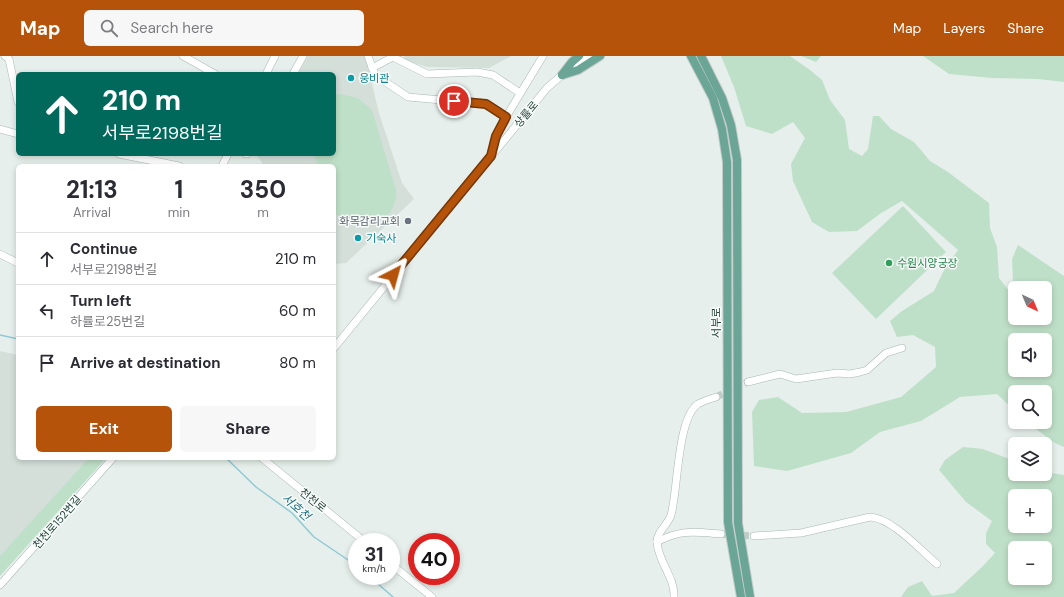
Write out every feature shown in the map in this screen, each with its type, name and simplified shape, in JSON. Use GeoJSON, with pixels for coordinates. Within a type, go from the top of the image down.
{"type":"FeatureCollection","features":[{"type":"Feature","properties":{"kind":"main road"},"geometry":{"type":"LineString","coordinates":[[562,75],[572,62],[579,56]]}},
{"type":"Feature","properties":{"kind":"main road"},"geometry":{"type":"LineString","coordinates":[[562,75],[578,70],[600,56]]}},
{"type":"Feature","properties":{"kind":"main road","name":"서부로"},"geometry":{"type":"LineString","coordinates":[[691,56],[713,98],[722,129],[727,162],[728,522],[741,597]]}},
{"type":"Feature","properties":{"kind":"main road","name":"서부로"},"geometry":{"type":"LineString","coordinates":[[701,56],[722,98],[731,125],[737,160],[738,523],[750,597]]}},
{"type":"Feature","properties":{"kind":"street"},"geometry":{"type":"LineString","coordinates":[[5,56],[9,59],[16,92]]}},
{"type":"Feature","properties":{"kind":"street"},"geometry":{"type":"LineString","coordinates":[[183,56],[211,72]]}},
{"type":"Feature","properties":{"kind":"street"},"geometry":{"type":"LineString","coordinates":[[267,72],[275,56]]}},
{"type":"Feature","properties":{"kind":"street"},"geometry":{"type":"LineString","coordinates":[[294,72],[302,56]]}},
{"type":"Feature","properties":{"kind":"street"},"geometry":{"type":"LineString","coordinates":[[368,56],[375,76],[408,97],[486,104],[506,117]]}},
{"type":"Feature","properties":{"kind":"street"},"geometry":{"type":"LineString","coordinates":[[491,156],[496,136],[543,56]]}},
{"type":"Feature","properties":{"kind":"street","name":"상률로"},"geometry":{"type":"LineString","coordinates":[[336,346],[547,88],[562,75],[590,56]]}},
{"type":"Feature","properties":{"kind":"street"},"geometry":{"type":"LineString","coordinates":[[372,68],[394,57],[427,74],[477,72],[493,75],[520,93]]}},
{"type":"Feature","properties":{"kind":"street"},"geometry":{"type":"LineString","coordinates":[[0,129],[16,133]]}},
{"type":"Feature","properties":{"kind":"street"},"geometry":{"type":"LineString","coordinates":[[129,156],[169,164]]}},
{"type":"Feature","properties":{"kind":"street"},"geometry":{"type":"LineString","coordinates":[[0,254],[16,262]]}},
{"type":"Feature","properties":{"kind":"street"},"geometry":{"type":"LineString","coordinates":[[748,382],[780,374],[796,379],[837,373],[850,374],[860,372],[867,370],[886,353],[902,348]]}},
{"type":"Feature","properties":{"kind":"street"},"geometry":{"type":"LineString","coordinates":[[674,597],[674,587],[657,542],[659,533],[670,518],[675,498],[680,449],[690,415],[698,404],[716,397]]}},
{"type":"Feature","properties":{"kind":"street","name":"천천로152번길"},"geometry":{"type":"LineString","coordinates":[[0,585],[111,460]]}},
{"type":"Feature","properties":{"kind":"street","name":"천천로"},"geometry":{"type":"LineString","coordinates":[[264,460],[353,533]]}},
{"type":"Feature","properties":{"kind":"street"},"geometry":{"type":"LineString","coordinates":[[754,536],[801,533],[870,517],[878,518],[892,526],[937,564]]}},
{"type":"Feature","properties":{"kind":"street"},"geometry":{"type":"LineString","coordinates":[[657,542],[670,534],[687,531],[721,534]]}},
{"type":"Feature","properties":{"kind":"street"},"geometry":{"type":"LineString","coordinates":[[400,571],[432,597]]}},
{"type":"Feature","properties":{"kind":"shaded area"},"geometry":{"type":"Polygon","coordinates":[[[308,56],[365,56],[379,113],[402,183],[414,199],[346,263],[336,264],[336,164],[262,164],[257,156],[336,156],[336,72],[299,72],[308,56]]]}},
{"type":"Feature","properties":{"kind":"shaded area"},"geometry":{"type":"Polygon","coordinates":[[[404,56],[511,56],[489,68],[427,67],[405,60],[404,56]]]}},
{"type":"Feature","properties":{"kind":"shaded area"},"geometry":{"type":"Polygon","coordinates":[[[0,351],[16,355],[16,460],[104,460],[0,575],[0,351]]]}},
{"type":"Feature","properties":{"kind":"green space"},"geometry":{"type":"Polygon","coordinates":[[[721,56],[790,56],[822,80],[830,100],[845,120],[849,149],[862,156],[868,149],[873,116],[879,116],[891,129],[914,142],[930,161],[948,172],[989,203],[990,228],[997,247],[999,278],[1008,290],[1008,325],[1052,325],[1052,281],[1012,281],[1012,259],[1018,245],[1064,276],[1064,447],[1052,441],[1052,437],[1046,437],[1036,429],[1052,429],[1052,385],[1008,385],[1008,404],[997,394],[960,397],[921,421],[880,432],[851,453],[787,471],[754,466],[752,412],[759,400],[778,397],[802,413],[846,412],[901,397],[936,367],[935,347],[913,335],[897,337],[890,321],[902,311],[934,291],[945,268],[958,250],[902,201],[881,213],[857,231],[829,232],[812,222],[793,181],[791,164],[805,138],[793,122],[772,134],[746,126],[734,87],[721,56]]]}},
{"type":"Feature","properties":{"kind":"green space"},"geometry":{"type":"Polygon","coordinates":[[[801,56],[821,56],[816,62],[801,56]]]}},
{"type":"Feature","properties":{"kind":"green space"},"geometry":{"type":"Polygon","coordinates":[[[923,56],[1064,56],[1064,82],[949,74],[923,56]]]}},
{"type":"Feature","properties":{"kind":"green space"},"geometry":{"type":"Polygon","coordinates":[[[341,94],[358,98],[372,110],[396,190],[395,202],[390,212],[383,219],[374,223],[364,225],[354,223],[343,219],[336,214],[336,164],[317,164],[315,156],[336,156],[336,95],[341,94]]]}},
{"type":"Feature","properties":{"kind":"green space","name":"수원시양궁장"},"geometry":{"type":"Polygon","coordinates":[[[903,206],[946,252],[876,319],[832,273],[903,206]]]}},
{"type":"Feature","properties":{"kind":"green space"},"geometry":{"type":"Polygon","coordinates":[[[963,447],[983,449],[1008,458],[1008,481],[1052,481],[1052,473],[1064,475],[1064,597],[901,597],[908,587],[922,581],[932,596],[954,593],[995,553],[986,544],[986,533],[992,521],[966,502],[939,470],[945,460],[963,447]]]}},
{"type":"Feature","properties":{"kind":"green space"},"geometry":{"type":"Polygon","coordinates":[[[87,460],[104,460],[0,576],[0,556],[87,460]]]}},
{"type":"Feature","properties":{"kind":"waterway","name":"서호천"},"geometry":{"type":"LineString","coordinates":[[0,335],[16,339]]}},
{"type":"Feature","properties":{"kind":"waterway","name":"서호천"},"geometry":{"type":"LineString","coordinates":[[228,460],[256,487],[292,513],[314,537],[348,560]]}},
{"type":"Feature","properties":{"kind":"waterway","name":"서호천"},"geometry":{"type":"LineString","coordinates":[[379,585],[393,597]]}},
{"type":"Feature","properties":{"kind":"tunnel"},"geometry":{"type":"LineString","coordinates":[[716,397],[748,382]]}},
{"type":"Feature","properties":{"kind":"tunnel"},"geometry":{"type":"LineString","coordinates":[[721,534],[754,536]]}},
{"type":"Feature","properties":{"kind":"place","name":"웅비관"},"geometry":{"type":"Point","coordinates":[351,78]}},
{"type":"Feature","properties":{"kind":"place","name":"화목감리교회"},"geometry":{"type":"Point","coordinates":[408,221]}},
{"type":"Feature","properties":{"kind":"place","name":"기숙사"},"geometry":{"type":"Point","coordinates":[358,238]}},
{"type":"Feature","properties":{"kind":"place","name":"수원시양궁장"},"geometry":{"type":"Point","coordinates":[889,263]}},
{"type":"Feature","properties":{"kind":"route"},"geometry":{"type":"LineString","coordinates":[[393,275],[491,156],[496,136],[506,117],[486,104],[454,101]]}}]}
